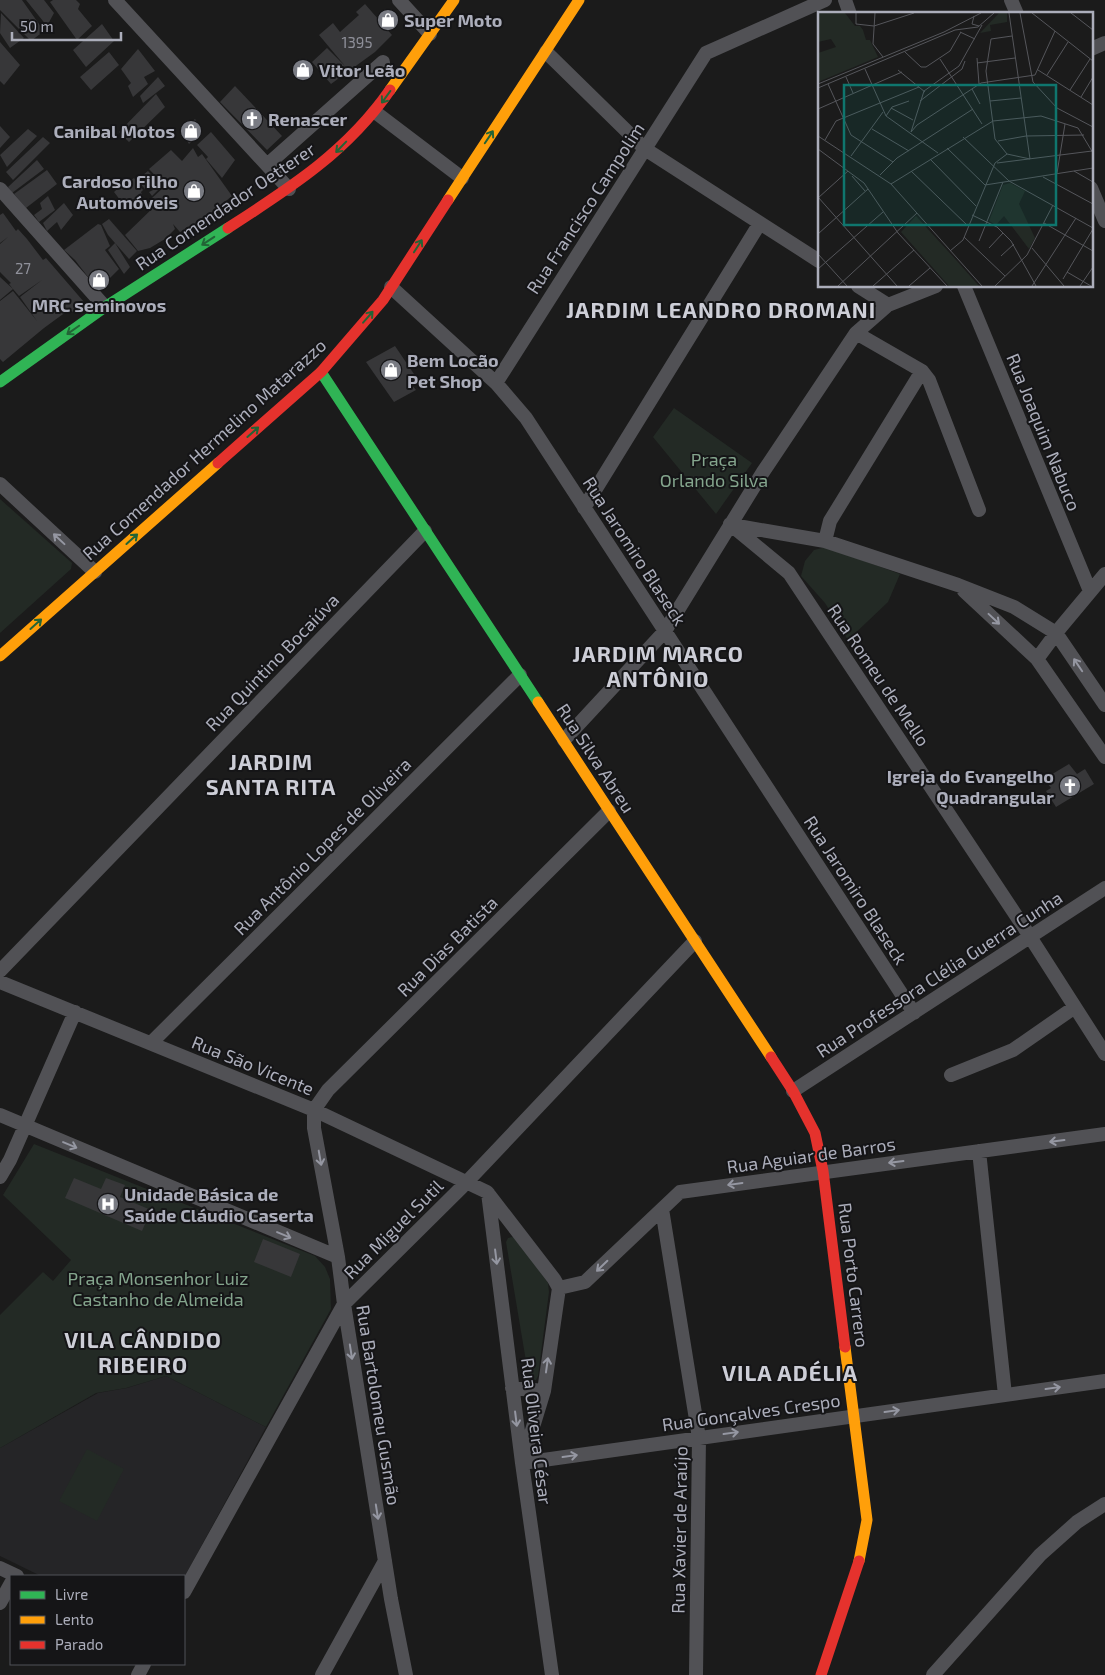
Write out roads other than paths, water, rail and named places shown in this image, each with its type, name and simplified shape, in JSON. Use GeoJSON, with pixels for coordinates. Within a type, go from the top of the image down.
{"type":"FeatureCollection","features":[{"type":"Feature","properties":{"kind":"main road","name":"Rua Comendador Oetterer"},"geometry":{"type":"LineString","coordinates":[[0,382],[105,307],[289,189],[333,156],[374,112],[454,0]]}},
{"type":"Feature","properties":{"kind":"main road","name":"Rua Comendador Hermelino Matarazzo"},"geometry":{"type":"LineString","coordinates":[[0,656],[321,372],[383,300],[579,0]]}},
{"type":"Feature","properties":{"kind":"main road","name":"Rua Silva Abreu"},"geometry":{"type":"LineString","coordinates":[[321,372],[794,1091],[815,1133],[823,1171]]}},
{"type":"Feature","properties":{"kind":"main road","name":"Rua Porto Carrero"},"geometry":{"type":"LineString","coordinates":[[821,1675],[862,1552],[867,1520],[823,1171]]}},
{"type":"Feature","properties":{"kind":"street"},"geometry":{"type":"LineString","coordinates":[[115,0],[289,189]]}},
{"type":"Feature","properties":{"kind":"street"},"geometry":{"type":"LineString","coordinates":[[399,0],[430,34]]}},
{"type":"Feature","properties":{"kind":"street","name":"Rua Francisco Campolim"},"geometry":{"type":"LineString","coordinates":[[496,383],[706,53],[825,0]]}},
{"type":"Feature","properties":{"kind":"street"},"geometry":{"type":"LineString","coordinates":[[844,0],[849,12]]}},
{"type":"Feature","properties":{"kind":"street"},"geometry":{"type":"LineString","coordinates":[[1011,0],[1016,12]]}},
{"type":"Feature","properties":{"kind":"street"},"geometry":{"type":"LineString","coordinates":[[1092,49],[1105,43]]}},
{"type":"Feature","properties":{"kind":"street"},"geometry":{"type":"LineString","coordinates":[[546,52],[645,149],[818,260]]}},
{"type":"Feature","properties":{"kind":"street","name":"Rua Comendador Oetterer"},"geometry":{"type":"LineString","coordinates":[[267,164],[384,62]]}},
{"type":"Feature","properties":{"kind":"street"},"geometry":{"type":"LineString","coordinates":[[374,112],[462,178]]}},
{"type":"Feature","properties":{"kind":"street"},"geometry":{"type":"LineString","coordinates":[[0,190],[105,307]]}},
{"type":"Feature","properties":{"kind":"street"},"geometry":{"type":"LineString","coordinates":[[1092,191],[1101,219]]}},
{"type":"Feature","properties":{"kind":"street"},"geometry":{"type":"LineString","coordinates":[[584,508],[760,223]]}},
{"type":"Feature","properties":{"kind":"street","name":"Rua Jaromiro Blaseck"},"geometry":{"type":"LineString","coordinates":[[391,287],[496,383],[526,418],[914,1013]]}},
{"type":"Feature","properties":{"kind":"street"},"geometry":{"type":"LineString","coordinates":[[861,288],[888,306]]}},
{"type":"Feature","properties":{"kind":"street"},"geometry":{"type":"LineString","coordinates":[[564,740],[665,631],[730,524],[856,333],[888,306],[931,288]]}},
{"type":"Feature","properties":{"kind":"street","name":"Rua Joaquim Nabuco"},"geometry":{"type":"LineString","coordinates":[[965,288],[1090,592]]}},
{"type":"Feature","properties":{"kind":"street"},"geometry":{"type":"LineString","coordinates":[[856,333],[922,371],[930,380],[979,510]]}},
{"type":"Feature","properties":{"kind":"street"},"geometry":{"type":"LineString","coordinates":[[825,541],[830,521],[922,371]]}},
{"type":"Feature","properties":{"kind":"street"},"geometry":{"type":"LineString","coordinates":[[0,484],[95,572]]}},
{"type":"Feature","properties":{"kind":"street"},"geometry":{"type":"LineString","coordinates":[[730,524],[825,541],[1014,607],[1056,633],[1105,705]]}},
{"type":"Feature","properties":{"kind":"street","name":"Rua Romeu de Mello"},"geometry":{"type":"LineString","coordinates":[[730,524],[789,573],[1076,1007],[1105,1054]]}},
{"type":"Feature","properties":{"kind":"street","name":"Rua Quintino Bocaiúva"},"geometry":{"type":"LineString","coordinates":[[0,970],[426,531]]}},
{"type":"Feature","properties":{"kind":"street"},"geometry":{"type":"LineString","coordinates":[[1037,660],[1056,633],[1105,574]]}},
{"type":"Feature","properties":{"kind":"street"},"geometry":{"type":"LineString","coordinates":[[958,586],[1037,660],[1105,757]]}},
{"type":"Feature","properties":{"kind":"street","name":"Rua Antônio Lopes de Oliveira"},"geometry":{"type":"LineString","coordinates":[[151,1044],[520,676]]}},
{"type":"Feature","properties":{"kind":"street","name":"Rua Dias Batista"},"geometry":{"type":"LineString","coordinates":[[314,1110],[328,1090],[610,811]]}},
{"type":"Feature","properties":{"kind":"street","name":"Rua Professora Clélia Guerra Cunha"},"geometry":{"type":"LineString","coordinates":[[794,1091],[1105,888]]}},
{"type":"Feature","properties":{"kind":"street","name":"Rua Miguel Sutil"},"geometry":{"type":"LineString","coordinates":[[185,1590],[344,1304],[467,1181],[695,941]]}},
{"type":"Feature","properties":{"kind":"street","name":"Rua São Vicente"},"geometry":{"type":"LineString","coordinates":[[0,982],[314,1110],[488,1192]]}},
{"type":"Feature","properties":{"kind":"street"},"geometry":{"type":"LineString","coordinates":[[951,1075],[1013,1050],[1076,1007]]}},
{"type":"Feature","properties":{"kind":"street"},"geometry":{"type":"LineString","coordinates":[[0,1177],[10,1160],[75,1012]]}},
{"type":"Feature","properties":{"kind":"street","name":"Rua Bartolomeu Gusmão"},"geometry":{"type":"LineString","coordinates":[[314,1110],[314,1128],[338,1257],[391,1599],[406,1675]]}},
{"type":"Feature","properties":{"kind":"street"},"geometry":{"type":"LineString","coordinates":[[0,1115],[338,1257]]}},
{"type":"Feature","properties":{"kind":"street","name":"Rua Aguiar de Barros"},"geometry":{"type":"LineString","coordinates":[[558,1288],[585,1282],[680,1192],[1105,1134]]}},
{"type":"Feature","properties":{"kind":"street"},"geometry":{"type":"LineString","coordinates":[[979,1151],[1005,1395]]}},
{"type":"Feature","properties":{"kind":"street"},"geometry":{"type":"LineString","coordinates":[[488,1192],[554,1279],[558,1288],[544,1391],[522,1463]]}},
{"type":"Feature","properties":{"kind":"street","name":"Rua Oliveira César"},"geometry":{"type":"LineString","coordinates":[[488,1192],[512,1388],[552,1675]]}},
{"type":"Feature","properties":{"kind":"street","name":"Rua Xavier de Araújo"},"geometry":{"type":"LineString","coordinates":[[662,1208],[699,1438],[696,1675]]}},
{"type":"Feature","properties":{"kind":"street"},"geometry":{"type":"LineString","coordinates":[[493,1235],[498,1223],[502,1221],[514,1226]]}},
{"type":"Feature","properties":{"kind":"street","name":"Rua Gonçalves Crespo"},"geometry":{"type":"LineString","coordinates":[[522,1463],[1105,1381]]}},
{"type":"Feature","properties":{"kind":"street"},"geometry":{"type":"LineString","coordinates":[[512,1388],[544,1391]]}},
{"type":"Feature","properties":{"kind":"street"},"geometry":{"type":"LineString","coordinates":[[933,1675],[1040,1555],[1077,1522],[1105,1504]]}},
{"type":"Feature","properties":{"kind":"street"},"geometry":{"type":"LineString","coordinates":[[322,1675],[385,1562]]}},
{"type":"Feature","properties":{"kind":"street"},"geometry":{"type":"LineString","coordinates":[[0,1568],[14,1575]]}},
{"type":"Feature","properties":{"kind":"street"},"geometry":{"type":"LineString","coordinates":[[0,1603],[10,1585]]}},
{"type":"Feature","properties":{"kind":"street"},"geometry":{"type":"LineString","coordinates":[[365,1598],[391,1599]]}},
{"type":"Feature","properties":{"kind":"place","name":"Super Moto"},"geometry":{"type":"Point","coordinates":[388,20]}},
{"type":"Feature","properties":{"kind":"place","name":"Vitor Leão"},"geometry":{"type":"Point","coordinates":[303,70]}},
{"type":"Feature","properties":{"kind":"place","name":"Renascer"},"geometry":{"type":"Point","coordinates":[252,119]}},
{"type":"Feature","properties":{"kind":"place","name":"Canibal Motos"},"geometry":{"type":"Point","coordinates":[191,131]}},
{"type":"Feature","properties":{"kind":"place","name":"Cardoso Filho Automóveis"},"geometry":{"type":"Point","coordinates":[194,191]}},
{"type":"Feature","properties":{"kind":"place","name":"MRC seminovos"},"geometry":{"type":"Point","coordinates":[99,280]}},
{"type":"Feature","properties":{"kind":"place","name":"Bem Locão Pet Shop"},"geometry":{"type":"Point","coordinates":[391,370]}},
{"type":"Feature","properties":{"kind":"place","name":"Igreja do Evangelho Quadrangular"},"geometry":{"type":"Point","coordinates":[1070,786]}},
{"type":"Feature","properties":{"kind":"place","name":"Unidade Básica de Saúde Cláudio Caserta"},"geometry":{"type":"Point","coordinates":[108,1204]}},
{"type":"Feature","properties":{"kind":"district","name":"JARDIM LEANDRO DROMANI"},"geometry":{"type":"Point","coordinates":[721,309]}},
{"type":"Feature","properties":{"kind":"district","name":"JARDIM MARCO ANTÔNIO"},"geometry":{"type":"Point","coordinates":[658,666]}},
{"type":"Feature","properties":{"kind":"district","name":"JARDIM SANTA RITA"},"geometry":{"type":"Point","coordinates":[271,774]}},
{"type":"Feature","properties":{"kind":"district","name":"VILA CÂNDIDO RIBEIRO"},"geometry":{"type":"Point","coordinates":[143,1352]}},
{"type":"Feature","properties":{"kind":"district","name":"VILA ADÉLIA"},"geometry":{"type":"Point","coordinates":[790,1372]}},
{"type":"Feature","properties":{"kind":"park label","name":"Praça Orlando Silva"},"geometry":{"type":"Point","coordinates":[714,469]}},
{"type":"Feature","properties":{"kind":"park label","name":"Praça Monsenhor Luiz Castanho de Almeida"},"geometry":{"type":"Point","coordinates":[158,1288]}}]}
